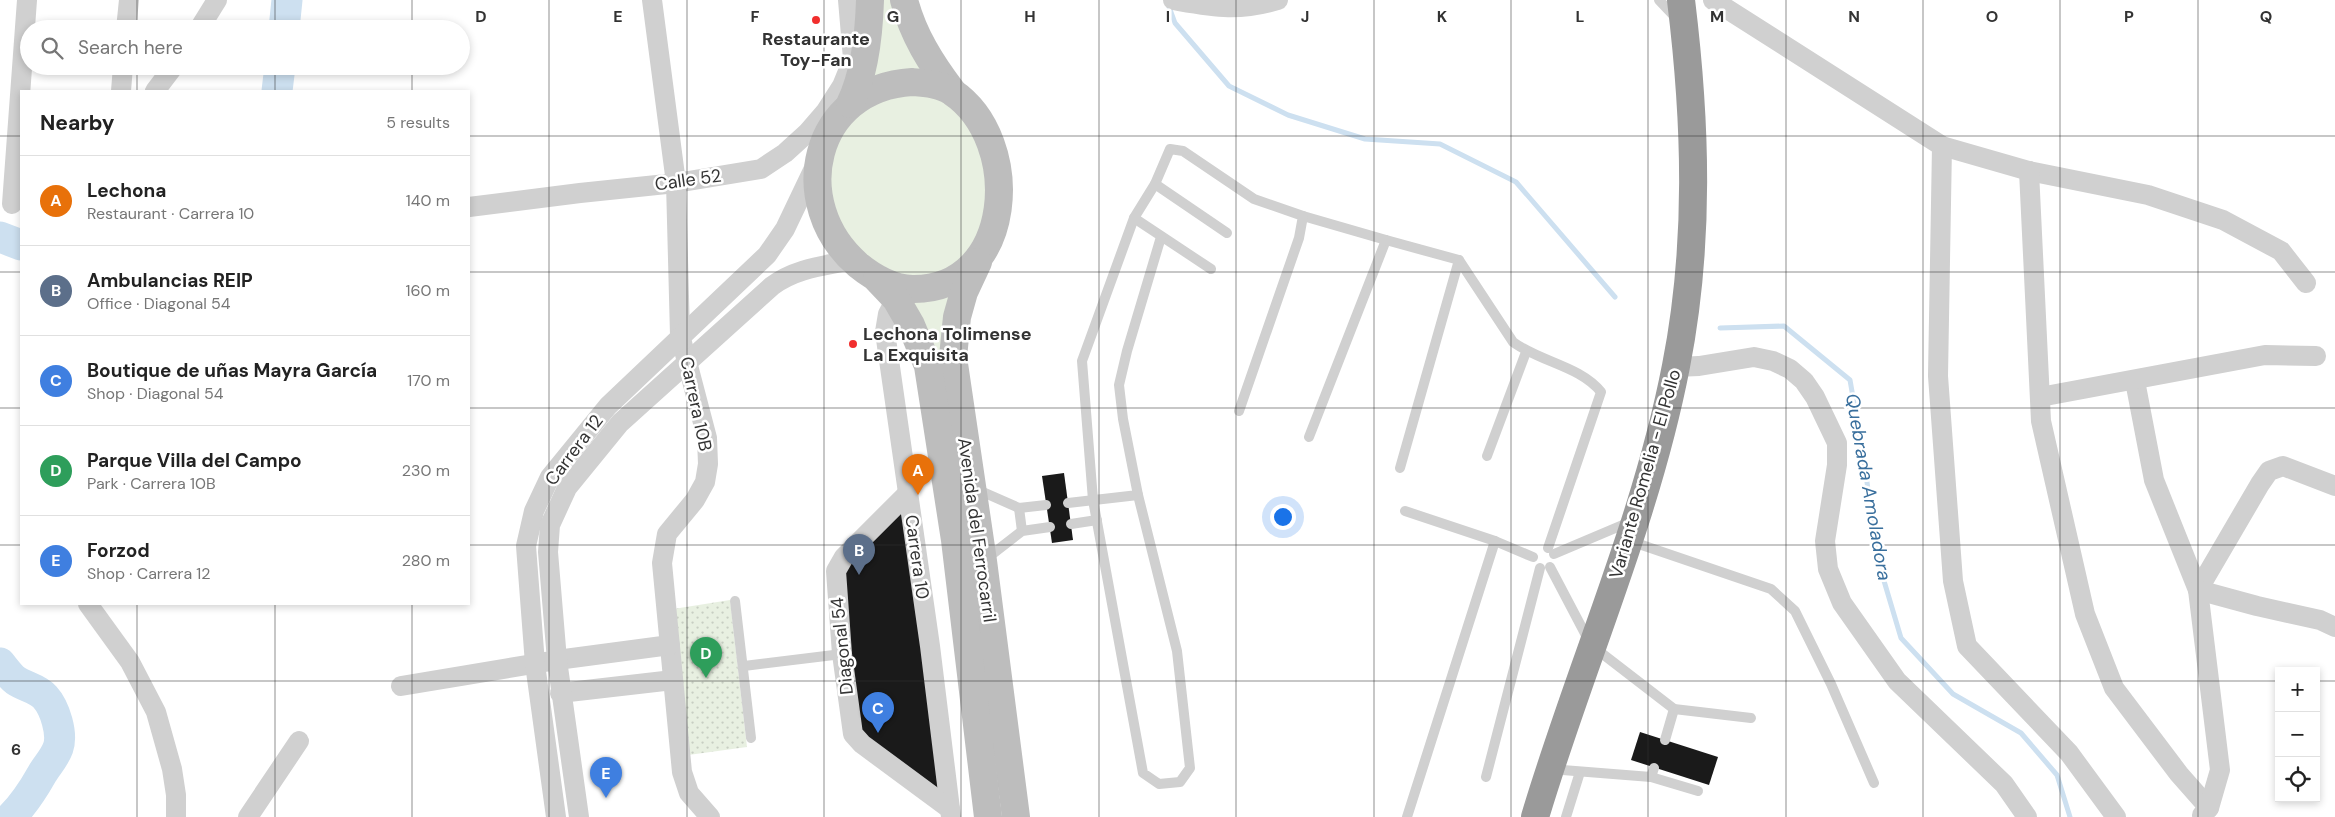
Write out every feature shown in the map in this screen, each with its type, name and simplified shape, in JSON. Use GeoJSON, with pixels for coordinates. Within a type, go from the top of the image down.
{"type":"FeatureCollection","features":[{"type":"Feature","properties":{"kind":"highway","name":"Variante Romelia - El Pollo"},"geometry":{"type":"LineString","coordinates":[[1535,817],[1549,769],[1632,530],[1656,447],[1676,367],[1688,284],[1693,209],[1694,147],[1681,0]]}},
{"type":"Feature","properties":{"kind":"main road"},"geometry":{"type":"LineString","coordinates":[[870,0],[867,38],[857,89],[850,104],[830,130],[817,161],[818,188],[824,214],[835,239],[852,260],[888,285],[912,289],[939,285],[965,272],[985,249],[994,229],[999,208],[1000,186],[998,164],[991,143],[981,124],[968,106],[952,92],[927,57],[915,32],[904,0]]}},
{"type":"Feature","properties":{"kind":"main road"},"geometry":{"type":"LineString","coordinates":[[850,104],[873,90],[898,83],[926,83],[952,92]]}},
{"type":"Feature","properties":{"kind":"main road","name":"Avenida del Ferrocarril"},"geometry":{"type":"LineString","coordinates":[[985,249],[964,292],[954,334],[953,357],[956,388],[983,561],[1016,817]]}},
{"type":"Feature","properties":{"kind":"main road","name":"Avenida del Ferrocarril"},"geometry":{"type":"LineString","coordinates":[[877,279],[896,299],[921,345],[932,391],[955,540],[988,817]]}},
{"type":"Feature","properties":{"kind":"street"},"geometry":{"type":"LineString","coordinates":[[25,20],[27,0]]}},
{"type":"Feature","properties":{"kind":"street"},"geometry":{"type":"LineString","coordinates":[[127,20],[129,0]]}},
{"type":"Feature","properties":{"kind":"street"},"geometry":{"type":"LineString","coordinates":[[205,20],[217,0]]}},
{"type":"Feature","properties":{"kind":"street","name":"Carrera 10B"},"geometry":{"type":"LineString","coordinates":[[652,0],[676,183],[680,335],[707,438],[708,464],[705,482],[695,500],[667,534],[663,547],[662,563],[682,772],[689,793],[710,817]]}},
{"type":"Feature","properties":{"kind":"street","name":"Calle 52"},"geometry":{"type":"LineString","coordinates":[[470,208],[580,193],[676,183],[760,169],[785,153],[807,133],[826,111],[842,86],[854,59],[848,0]]}},
{"type":"Feature","properties":{"kind":"street"},"geometry":{"type":"LineString","coordinates":[[1181,2],[1223,9],[1250,8],[1278,0]]}},
{"type":"Feature","properties":{"kind":"street"},"geometry":{"type":"LineString","coordinates":[[1713,0],[1942,146],[2029,171],[2148,195],[2223,220],[2281,251],[2306,283]]}},
{"type":"Feature","properties":{"kind":"street"},"geometry":{"type":"LineString","coordinates":[[12,204],[15,132],[20,75]]}},
{"type":"Feature","properties":{"kind":"street"},"geometry":{"type":"LineString","coordinates":[[120,90],[122,75]]}},
{"type":"Feature","properties":{"kind":"street"},"geometry":{"type":"LineString","coordinates":[[156,90],[167,75]]}},
{"type":"Feature","properties":{"kind":"street"},"geometry":{"type":"LineString","coordinates":[[1942,146],[1938,376],[1953,580],[1967,646],[2069,753],[2116,817]]}},
{"type":"Feature","properties":{"kind":"street","name":"Carrera 12"},"geometry":{"type":"LineString","coordinates":[[556,817],[535,664],[526,546],[534,511],[550,477],[608,406],[680,335],[767,255],[785,228],[817,161]]}},
{"type":"Feature","properties":{"kind":"street"},"geometry":{"type":"LineString","coordinates":[[2029,171],[2041,421],[2085,614],[2114,688],[2185,782],[2205,812]]}},
{"type":"Feature","properties":{"kind":"street","name":"Carrera 12"},"geometry":{"type":"LineString","coordinates":[[579,817],[560,693],[548,552],[550,525],[567,488],[620,423],[784,277],[808,268],[852,260]]}},
{"type":"Feature","properties":{"kind":"street","name":"Carrera 10"},"geometry":{"type":"LineString","coordinates":[[896,299],[888,314],[885,332],[930,646],[950,813]]}},
{"type":"Feature","properties":{"kind":"street"},"geometry":{"type":"LineString","coordinates":[[2040,397],[2135,381],[2265,355],[2316,356]]}},
{"type":"Feature","properties":{"kind":"street"},"geometry":{"type":"LineString","coordinates":[[1676,367],[1699,366],[1754,357],[1773,361],[1790,369],[1804,381],[1815,397],[1837,442],[1838,465],[1825,541],[1828,569],[1842,603],[1897,681],[2004,784],[2027,817]]}},
{"type":"Feature","properties":{"kind":"street"},"geometry":{"type":"LineString","coordinates":[[2135,381],[2154,480],[2198,590],[2220,770],[2205,812]]}},
{"type":"Feature","properties":{"kind":"street"},"geometry":{"type":"LineString","coordinates":[[2198,590],[2260,484],[2269,472],[2283,466],[2335,486]]}},
{"type":"Feature","properties":{"kind":"street"},"geometry":{"type":"LineString","coordinates":[[550,477],[567,488]]}},
{"type":"Feature","properties":{"kind":"street","name":"Diagonal 54"},"geometry":{"type":"LineString","coordinates":[[907,494],[844,556],[836,571],[842,654],[853,734],[862,744],[950,813]]}},
{"type":"Feature","properties":{"kind":"street"},"geometry":{"type":"LineString","coordinates":[[2198,590],[2256,606],[2320,620],[2335,627]]}},
{"type":"Feature","properties":{"kind":"street"},"geometry":{"type":"LineString","coordinates":[[89,605],[130,662],[156,712],[172,769],[176,796],[176,817]]}},
{"type":"Feature","properties":{"kind":"street"},"geometry":{"type":"LineString","coordinates":[[402,686],[557,660],[670,646]]}},
{"type":"Feature","properties":{"kind":"street"},"geometry":{"type":"LineString","coordinates":[[560,693],[674,680]]}},
{"type":"Feature","properties":{"kind":"street"},"geometry":{"type":"LineString","coordinates":[[248,817],[299,741]]}},
{"type":"Feature","properties":{"kind":"lane"},"geometry":{"type":"LineString","coordinates":[[1659,0],[1684,27]]}},
{"type":"Feature","properties":{"kind":"lane"},"geometry":{"type":"LineString","coordinates":[[1162,237],[1127,351],[1119,385],[1123,419],[1138,495],[1177,651],[1190,768],[1180,782],[1159,784],[1142,773],[1093,500],[1082,361],[1134,218],[1155,184],[1170,149],[1183,151],[1254,199],[1303,216],[1459,260],[1513,342],[1526,352],[1593,381],[1601,392],[1551,551],[1553,564],[1545,567]]}},
{"type":"Feature","properties":{"kind":"lane"},"geometry":{"type":"LineString","coordinates":[[1155,184],[1227,232]]}},
{"type":"Feature","properties":{"kind":"lane"},"geometry":{"type":"LineString","coordinates":[[1239,410],[1299,238],[1303,216]]}},
{"type":"Feature","properties":{"kind":"lane"},"geometry":{"type":"LineString","coordinates":[[1134,218],[1211,269]]}},
{"type":"Feature","properties":{"kind":"lane"},"geometry":{"type":"LineString","coordinates":[[1309,437],[1386,240]]}},
{"type":"Feature","properties":{"kind":"lane"},"geometry":{"type":"LineString","coordinates":[[1400,468],[1459,260]]}},
{"type":"Feature","properties":{"kind":"lane"},"geometry":{"type":"LineString","coordinates":[[1487,456],[1526,352]]}},
{"type":"Feature","properties":{"kind":"lane"},"geometry":{"type":"LineString","coordinates":[[972,488],[1019,508],[1046,506]]}},
{"type":"Feature","properties":{"kind":"lane"},"geometry":{"type":"LineString","coordinates":[[1068,503],[1138,495]]}},
{"type":"Feature","properties":{"kind":"lane"},"geometry":{"type":"LineString","coordinates":[[1019,508],[1022,531]]}},
{"type":"Feature","properties":{"kind":"lane"},"geometry":{"type":"LineString","coordinates":[[1405,511],[1533,556]]}},
{"type":"Feature","properties":{"kind":"lane"},"geometry":{"type":"LineString","coordinates":[[1071,524],[1097,520]]}},
{"type":"Feature","properties":{"kind":"lane"},"geometry":{"type":"LineString","coordinates":[[983,561],[1022,531],[1050,527]]}},
{"type":"Feature","properties":{"kind":"lane"},"geometry":{"type":"LineString","coordinates":[[1533,556],[1538,549],[1551,551],[1632,530],[1771,589],[1795,611],[1831,684],[1874,783]]}},
{"type":"Feature","properties":{"kind":"lane"},"geometry":{"type":"LineString","coordinates":[[1407,817],[1494,541]]}},
{"type":"Feature","properties":{"kind":"lane"},"geometry":{"type":"LineString","coordinates":[[1533,556],[1534,561],[1545,567],[1591,645],[1674,709],[1751,718]]}},
{"type":"Feature","properties":{"kind":"lane"},"geometry":{"type":"LineString","coordinates":[[1486,777],[1545,567]]}},
{"type":"Feature","properties":{"kind":"lane"},"geometry":{"type":"LineString","coordinates":[[735,601],[751,738]]}},
{"type":"Feature","properties":{"kind":"lane"},"geometry":{"type":"LineString","coordinates":[[744,666],[842,654]]}},
{"type":"Feature","properties":{"kind":"lane"},"geometry":{"type":"LineString","coordinates":[[1665,740],[1674,709]]}},
{"type":"Feature","properties":{"kind":"lane"},"geometry":{"type":"LineString","coordinates":[[1549,769],[1580,772],[1653,772],[1698,791]]}},
{"type":"Feature","properties":{"kind":"lane"},"geometry":{"type":"LineString","coordinates":[[1566,817],[1580,772]]}},
{"type":"Feature","properties":{"kind":"green space"},"geometry":{"type":"Polygon","coordinates":[[[870,0],[904,0],[997,164],[953,357],[928,366],[819,201],[870,0]]]}},
{"type":"Feature","properties":{"kind":"green space"},"geometry":{"type":"Polygon","coordinates":[[[730,600],[747,747],[681,756],[667,610],[730,600]]]}},
{"type":"Feature","properties":{"kind":"building"},"geometry":{"type":"Polygon","coordinates":[[[1064,473],[1073,540],[1052,543],[1042,476],[1064,473]]]}},
{"type":"Feature","properties":{"kind":"building"},"geometry":{"type":"Polygon","coordinates":[[[904,497],[949,804],[853,734],[836,571],[904,497]]]}},
{"type":"Feature","properties":{"kind":"building"},"geometry":{"type":"Polygon","coordinates":[[[1640,732],[1718,757],[1709,785],[1631,760],[1640,732]]]}},
{"type":"Feature","properties":{"kind":"waterway"},"geometry":{"type":"LineString","coordinates":[[285,20],[287,0]]}},
{"type":"Feature","properties":{"kind":"waterway"},"geometry":{"type":"LineString","coordinates":[[1168,4],[1175,23],[1229,86],[1288,115],[1365,139],[1440,144],[1516,182],[1615,297]]}},
{"type":"Feature","properties":{"kind":"waterway"},"geometry":{"type":"LineString","coordinates":[[277,90],[279,75]]}},
{"type":"Feature","properties":{"kind":"waterway"},"geometry":{"type":"LineString","coordinates":[[0,237],[20,245]]}},
{"type":"Feature","properties":{"kind":"waterway","name":"Quebrada Amoladora"},"geometry":{"type":"LineString","coordinates":[[1720,328],[1784,326],[1850,380],[1865,466],[1876,554],[1901,638],[1953,694],[2021,733],[2057,775],[2070,817]]}},
{"type":"Feature","properties":{"kind":"waterway"},"geometry":{"type":"LineString","coordinates":[[0,663],[15,680],[45,697],[55,714],[59,729],[59,742],[55,755],[28,797],[11,817]]}},
{"type":"Feature","properties":{"kind":"place","name":"Restaurante Toy-Fan"},"geometry":{"type":"Point","coordinates":[816,20]}},
{"type":"Feature","properties":{"kind":"place","name":"Lechona Tolimense La Exquisita"},"geometry":{"type":"Point","coordinates":[853,344]}},
{"type":"Feature","properties":{"kind":"place","name":"Lechona"},"geometry":{"type":"Point","coordinates":[918,495]}},
{"type":"Feature","properties":{"kind":"place","name":"Ambulancias REIP"},"geometry":{"type":"Point","coordinates":[859,575]}},
{"type":"Feature","properties":{"kind":"place","name":"Parque Villa del Campo"},"geometry":{"type":"Point","coordinates":[706,678]}},
{"type":"Feature","properties":{"kind":"place","name":"Boutique de uñas Mayra García"},"geometry":{"type":"Point","coordinates":[878,733]}},
{"type":"Feature","properties":{"kind":"place","name":"Forzod"},"geometry":{"type":"Point","coordinates":[606,798]}}]}
